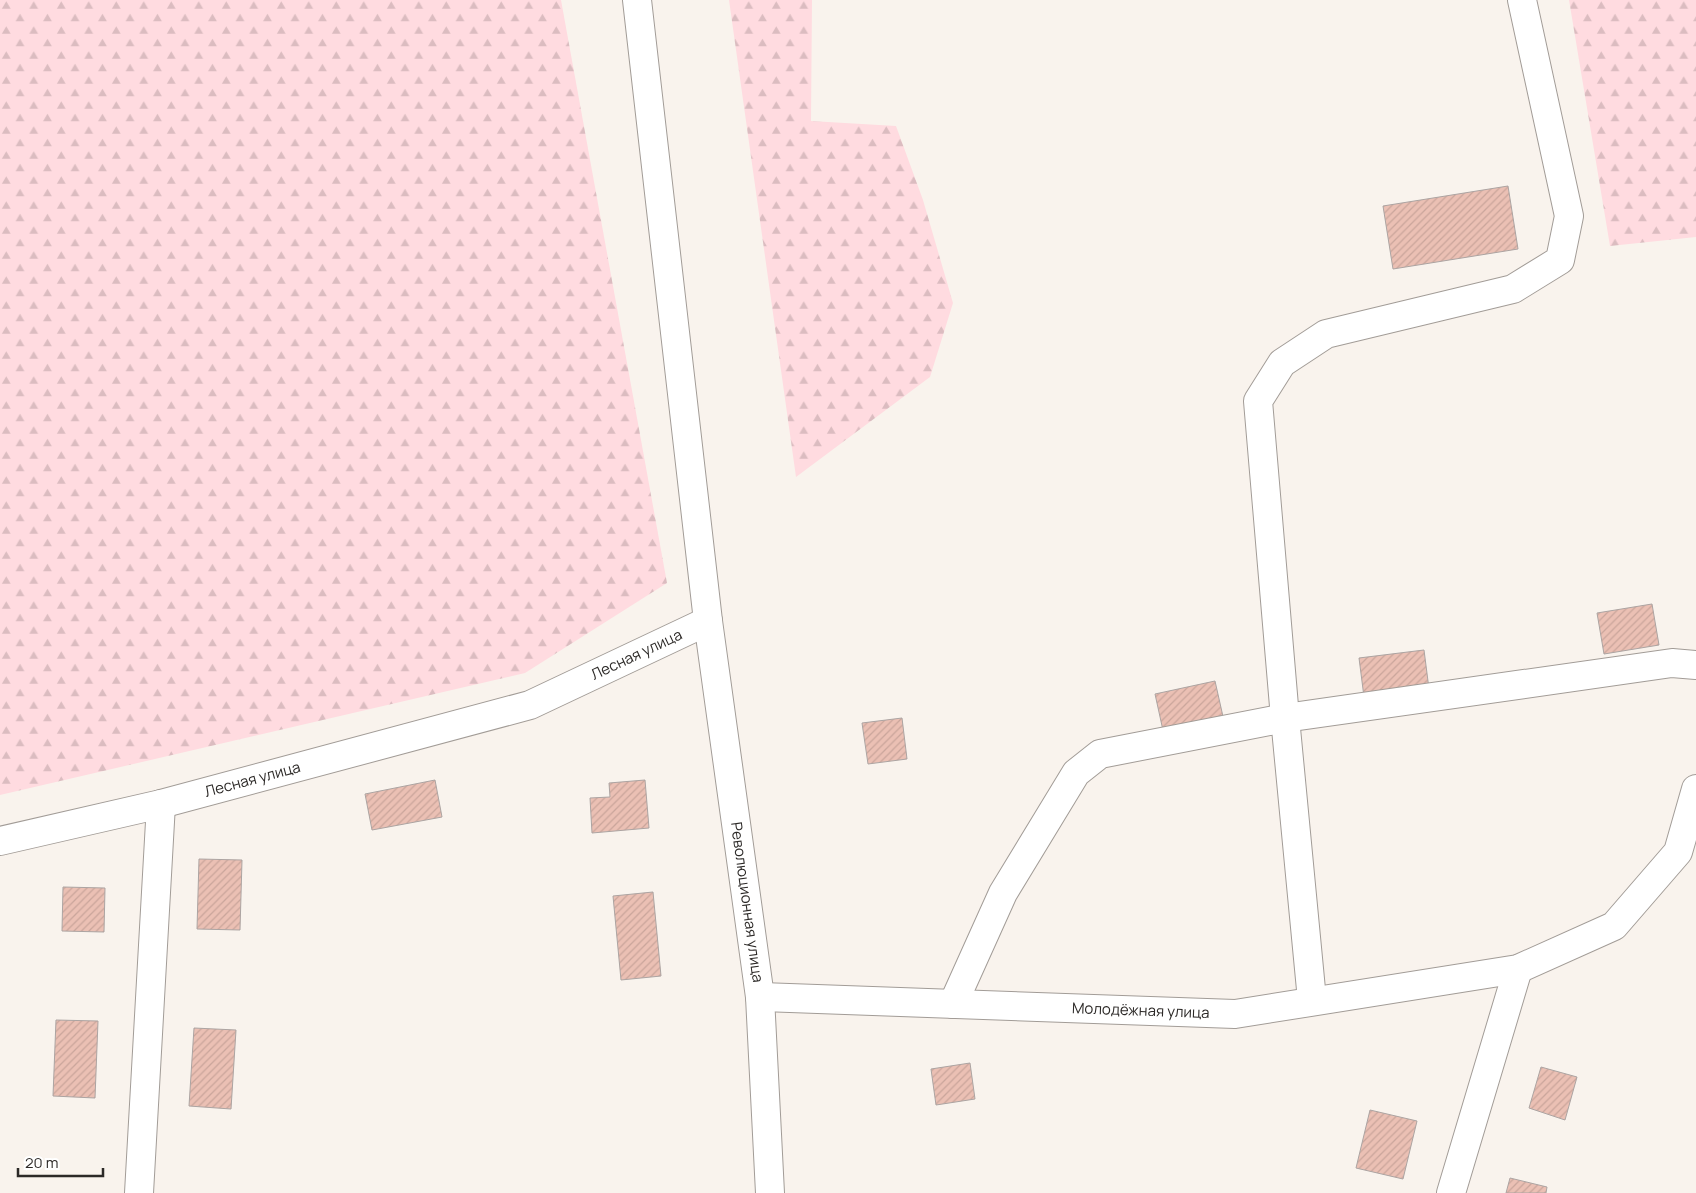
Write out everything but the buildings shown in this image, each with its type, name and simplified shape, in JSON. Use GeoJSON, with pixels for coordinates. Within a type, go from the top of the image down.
{"type":"FeatureCollection","features":[{"type":"Feature","properties":{"kind":"street","name":"Революционная улица"},"geometry":{"type":"LineString","coordinates":[[637,0],[708,617],[760,997],[770,1193]]}},
{"type":"Feature","properties":{"kind":"street"},"geometry":{"type":"LineString","coordinates":[[1312,1000],[1285,718],[1258,401],[1282,363],[1326,334],[1513,289],[1560,260],[1568,216],[1522,0]]}},
{"type":"Feature","properties":{"kind":"street","name":"Лесная улица"},"geometry":{"type":"LineString","coordinates":[[0,841],[161,804],[530,705],[708,617]]}},
{"type":"Feature","properties":{"kind":"street"},"geometry":{"type":"LineString","coordinates":[[953,1004],[1004,893],[1076,772],[1100,754],[1285,718],[1672,663],[1696,665]]}},
{"type":"Feature","properties":{"kind":"street","name":"Молодёжная улица"},"geometry":{"type":"LineString","coordinates":[[760,997],[1235,1014],[1518,968],[1614,926],[1678,852],[1696,789]]}},
{"type":"Feature","properties":{"kind":"street"},"geometry":{"type":"LineString","coordinates":[[139,1193],[161,804]]}},
{"type":"Feature","properties":{"kind":"street"},"geometry":{"type":"LineString","coordinates":[[1451,1193],[1518,968]]}},
{"type":"Feature","properties":{"kind":"green space"},"geometry":{"type":"Polygon","coordinates":[[[0,0],[561,0],[667,583],[525,673],[0,795],[0,0]]]}},
{"type":"Feature","properties":{"kind":"green space"},"geometry":{"type":"Polygon","coordinates":[[[729,0],[812,0],[811,121],[896,126],[923,200],[953,303],[930,377],[796,477],[729,0]]]}},
{"type":"Feature","properties":{"kind":"green space"},"geometry":{"type":"Polygon","coordinates":[[[1569,0],[1696,0],[1696,237],[1610,246],[1569,0]]]}}]}
